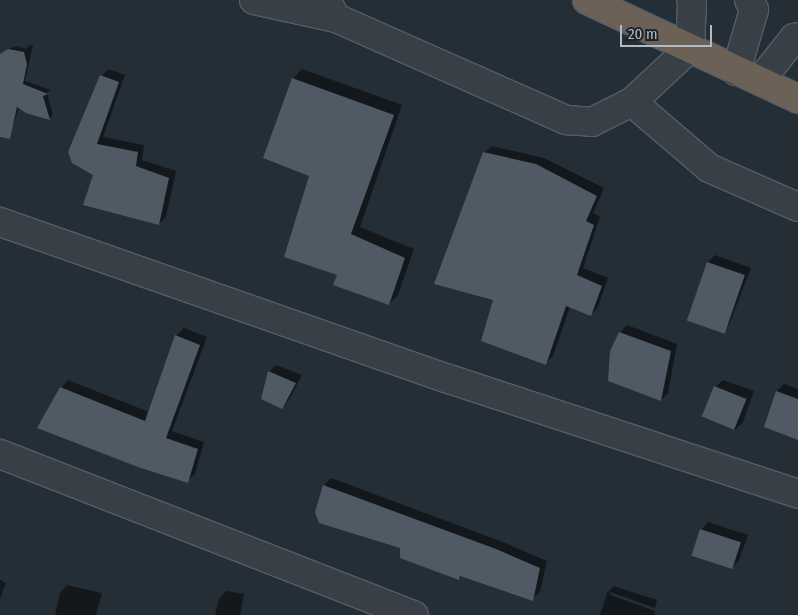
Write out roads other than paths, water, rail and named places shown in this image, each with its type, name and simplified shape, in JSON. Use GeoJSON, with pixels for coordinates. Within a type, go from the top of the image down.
{"type":"FeatureCollection","features":[{"type":"Feature","properties":{"kind":"highway"},"geometry":{"type":"LineString","coordinates":[[587,0],[798,99]]}},
{"type":"Feature","properties":{"kind":"street"},"geometry":{"type":"LineString","coordinates":[[254,0],[331,9],[566,120],[592,122],[632,102],[690,48],[691,0]]}},
{"type":"Feature","properties":{"kind":"street"},"geometry":{"type":"LineString","coordinates":[[748,76],[754,10],[749,0]]}},
{"type":"Feature","properties":{"kind":"street"},"geometry":{"type":"LineString","coordinates":[[748,76],[794,38],[798,37]]}},
{"type":"Feature","properties":{"kind":"street"},"geometry":{"type":"LineString","coordinates":[[632,102],[709,168],[798,207]]}},
{"type":"Feature","properties":{"kind":"street"},"geometry":{"type":"LineString","coordinates":[[0,222],[450,379],[798,494]]}},
{"type":"Feature","properties":{"kind":"street"},"geometry":{"type":"LineString","coordinates":[[0,454],[414,615]]}}]}
